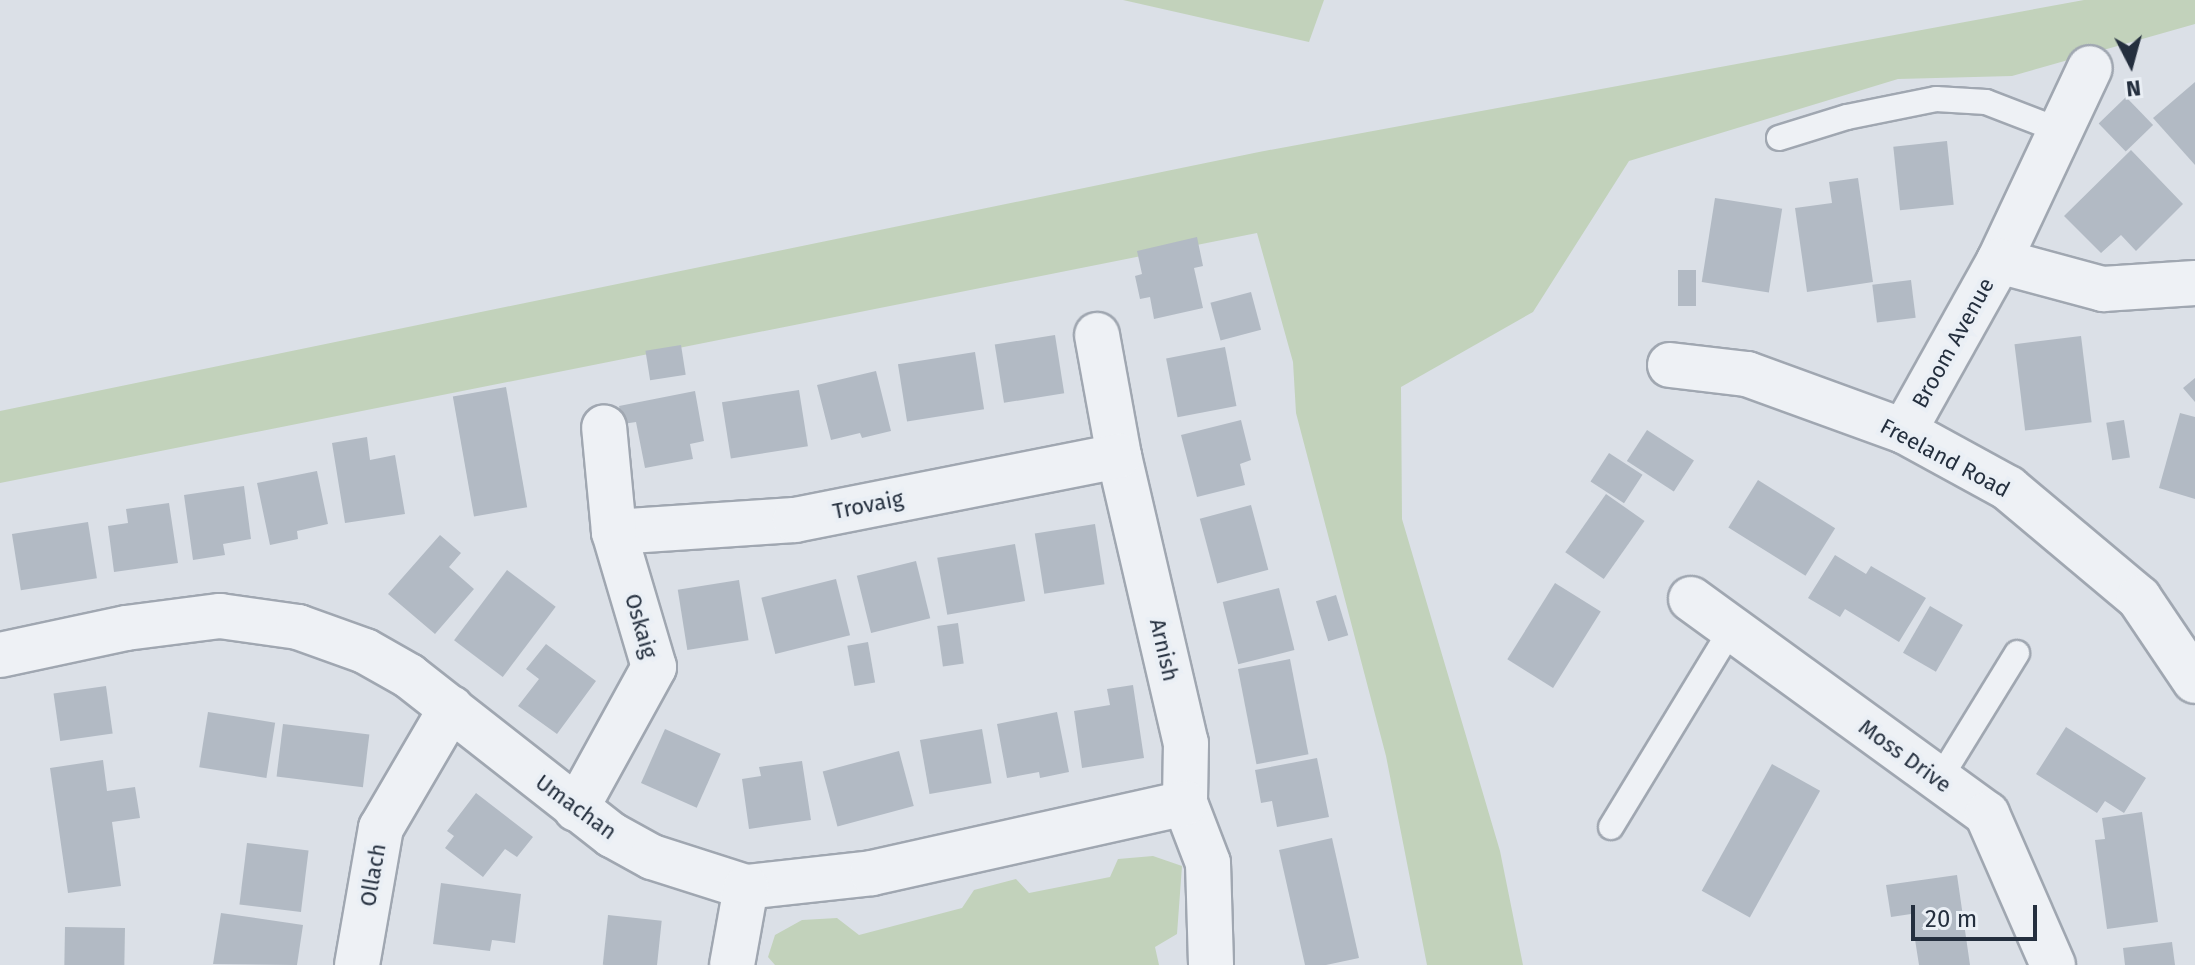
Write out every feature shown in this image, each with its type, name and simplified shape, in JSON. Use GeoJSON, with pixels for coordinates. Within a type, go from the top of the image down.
{"type":"FeatureCollection","features":[{"type":"Feature","properties":{"kind":"street"},"geometry":{"type":"LineString","coordinates":[[1999,261],[2090,68]]}},
{"type":"Feature","properties":{"kind":"street","name":"Broom Avenue"},"geometry":{"type":"LineString","coordinates":[[1904,431],[1999,261],[2103,289],[2195,283]]}},
{"type":"Feature","properties":{"kind":"street","name":"Arnish"},"geometry":{"type":"LineString","coordinates":[[1097,335],[1119,456],[1186,743],[1185,803],[1208,863],[1211,965]]}},
{"type":"Feature","properties":{"kind":"street","name":"Freeland Road"},"geometry":{"type":"LineString","coordinates":[[1670,365],[1747,374],[1904,431],[2008,488],[2139,598],[2195,681]]}},
{"type":"Feature","properties":{"kind":"street","name":"Oskaig"},"geometry":{"type":"LineString","coordinates":[[576,809],[654,667],[614,532],[604,427]]}},
{"type":"Feature","properties":{"kind":"street","name":"Trovaig"},"geometry":{"type":"LineString","coordinates":[[614,532],[795,520],[1119,456]]}},
{"type":"Feature","properties":{"kind":"street","name":"Moss Drive"},"geometry":{"type":"LineString","coordinates":[[1691,599],[1987,814],[2053,965]]}},
{"type":"Feature","properties":{"kind":"street","name":"Umachan"},"geometry":{"type":"LineString","coordinates":[[0,655],[126,628],[220,616],[298,627],[365,651],[409,676],[612,835],[652,857],[746,887],[872,873],[1185,803]]}},
{"type":"Feature","properties":{"kind":"street","name":"Ollach"},"geometry":{"type":"LineString","coordinates":[[357,965],[381,828],[451,708]]}},
{"type":"Feature","properties":{"kind":"street"},"geometry":{"type":"LineString","coordinates":[[732,965],[746,887]]}},
{"type":"Feature","properties":{"kind":"lane"},"geometry":{"type":"LineString","coordinates":[[1779,138],[1847,117],[1936,99],[1986,102],[2061,131]]}},
{"type":"Feature","properties":{"kind":"lane"},"geometry":{"type":"LineString","coordinates":[[1611,827],[1731,630]]}},
{"type":"Feature","properties":{"kind":"lane"},"geometry":{"type":"LineString","coordinates":[[1939,780],[2017,653]]}},
{"type":"Feature","properties":{"kind":"green space"},"geometry":{"type":"Polygon","coordinates":[[[1123,0],[1324,0],[1309,42],[1123,0]]]}},
{"type":"Feature","properties":{"kind":"green space"},"geometry":{"type":"Polygon","coordinates":[[[2084,0],[2195,0],[2195,24],[2012,76],[1898,79],[1629,161],[1533,312],[1401,387],[1402,519],[1500,851],[1523,965],[1427,965],[1386,756],[1296,413],[1293,362],[1257,233],[0,483],[0,411],[1259,152],[2084,0]]]}},
{"type":"Feature","properties":{"kind":"green space"},"geometry":{"type":"Polygon","coordinates":[[[1153,856],[1182,866],[1177,934],[1155,947],[1159,965],[775,965],[768,957],[775,935],[802,920],[837,918],[859,935],[962,908],[974,890],[1016,879],[1029,893],[1110,877],[1118,859],[1153,856]]]}},
{"type":"Feature","properties":{"kind":"building"},"geometry":{"type":"Polygon","coordinates":[[[2195,82],[2195,165],[2153,118],[2195,82]]]}},
{"type":"Feature","properties":{"kind":"building"},"geometry":{"type":"Polygon","coordinates":[[[2126,97],[2153,125],[2126,151],[2099,123],[2126,97]]]}},
{"type":"Feature","properties":{"kind":"building"},"geometry":{"type":"Polygon","coordinates":[[[1947,141],[1954,205],[1900,210],[1893,147],[1947,141]]]}},
{"type":"Feature","properties":{"kind":"building"},"geometry":{"type":"Polygon","coordinates":[[[2131,150],[2183,204],[2136,251],[2121,235],[2101,253],[2064,216],[2131,150]]]}},
{"type":"Feature","properties":{"kind":"building"},"geometry":{"type":"Polygon","coordinates":[[[1858,178],[1873,282],[1807,292],[1795,208],[1832,203],[1829,182],[1858,178]]]}},
{"type":"Feature","properties":{"kind":"building"},"geometry":{"type":"Polygon","coordinates":[[[1715,198],[1782,209],[1769,293],[1702,282],[1715,198]]]}},
{"type":"Feature","properties":{"kind":"building"},"geometry":{"type":"Polygon","coordinates":[[[1197,237],[1203,266],[1194,268],[1203,308],[1154,319],[1150,297],[1140,299],[1135,276],[1142,274],[1137,251],[1197,237]]]}},
{"type":"Feature","properties":{"kind":"building"},"geometry":{"type":"Polygon","coordinates":[[[1678,270],[1696,270],[1696,306],[1678,306],[1678,270]]]}},
{"type":"Feature","properties":{"kind":"building"},"geometry":{"type":"Polygon","coordinates":[[[1911,280],[1916,318],[1877,322],[1872,285],[1911,280]]]}},
{"type":"Feature","properties":{"kind":"building"},"geometry":{"type":"Polygon","coordinates":[[[1251,292],[1261,330],[1221,341],[1210,303],[1251,292]]]}},
{"type":"Feature","properties":{"kind":"building"},"geometry":{"type":"Polygon","coordinates":[[[1055,335],[1064,393],[1004,403],[995,345],[1055,335]]]}},
{"type":"Feature","properties":{"kind":"building"},"geometry":{"type":"Polygon","coordinates":[[[2081,336],[2092,422],[2025,431],[2014,344],[2081,336]]]}},
{"type":"Feature","properties":{"kind":"building"},"geometry":{"type":"Polygon","coordinates":[[[681,345],[686,375],[650,380],[645,351],[681,345]]]}},
{"type":"Feature","properties":{"kind":"building"},"geometry":{"type":"Polygon","coordinates":[[[1225,347],[1236,406],[1178,417],[1166,358],[1225,347]]]}},
{"type":"Feature","properties":{"kind":"building"},"geometry":{"type":"Polygon","coordinates":[[[975,352],[984,409],[907,421],[898,364],[975,352]]]}},
{"type":"Feature","properties":{"kind":"building"},"geometry":{"type":"Polygon","coordinates":[[[876,371],[891,431],[862,438],[860,433],[831,440],[817,385],[876,371]]]}},
{"type":"Feature","properties":{"kind":"building"},"geometry":{"type":"Polygon","coordinates":[[[2195,378],[2195,402],[2183,388],[2195,378]]]}},
{"type":"Feature","properties":{"kind":"building"},"geometry":{"type":"Polygon","coordinates":[[[506,387],[527,507],[474,517],[453,396],[506,387]]]}},
{"type":"Feature","properties":{"kind":"building"},"geometry":{"type":"Polygon","coordinates":[[[799,390],[808,446],[731,459],[722,402],[799,390]]]}},
{"type":"Feature","properties":{"kind":"building"},"geometry":{"type":"Polygon","coordinates":[[[695,391],[704,441],[690,444],[693,459],[645,468],[636,422],[623,424],[619,406],[695,391]]]}},
{"type":"Feature","properties":{"kind":"building"},"geometry":{"type":"Polygon","coordinates":[[[2180,413],[2195,417],[2195,499],[2159,488],[2180,413]]]}},
{"type":"Feature","properties":{"kind":"building"},"geometry":{"type":"Polygon","coordinates":[[[1241,420],[1251,460],[1240,464],[1245,485],[1197,497],[1181,435],[1241,420]]]}},
{"type":"Feature","properties":{"kind":"building"},"geometry":{"type":"Polygon","coordinates":[[[2124,420],[2130,458],[2112,460],[2106,423],[2124,420]]]}},
{"type":"Feature","properties":{"kind":"building"},"geometry":{"type":"Polygon","coordinates":[[[1647,430],[1694,460],[1674,492],[1627,461],[1647,430]]]}},
{"type":"Feature","properties":{"kind":"building"},"geometry":{"type":"Polygon","coordinates":[[[367,437],[370,460],[395,455],[405,514],[345,523],[332,443],[367,437]]]}},
{"type":"Feature","properties":{"kind":"building"},"geometry":{"type":"Polygon","coordinates":[[[1609,453],[1643,475],[1624,503],[1590,482],[1609,453]]]}},
{"type":"Feature","properties":{"kind":"building"},"geometry":{"type":"Polygon","coordinates":[[[317,471],[328,524],[297,531],[298,539],[270,545],[257,483],[317,471]]]}},
{"type":"Feature","properties":{"kind":"building"},"geometry":{"type":"Polygon","coordinates":[[[1758,480],[1835,528],[1805,576],[1728,527],[1758,480]]]}},
{"type":"Feature","properties":{"kind":"building"},"geometry":{"type":"Polygon","coordinates":[[[244,486],[251,539],[223,544],[225,555],[193,560],[184,495],[244,486]]]}},
{"type":"Feature","properties":{"kind":"building"},"geometry":{"type":"Polygon","coordinates":[[[1606,494],[1645,521],[1604,579],[1565,552],[1606,494]]]}},
{"type":"Feature","properties":{"kind":"building"},"geometry":{"type":"Polygon","coordinates":[[[169,503],[178,563],[114,572],[108,526],[128,523],[126,509],[169,503]]]}},
{"type":"Feature","properties":{"kind":"building"},"geometry":{"type":"Polygon","coordinates":[[[1251,505],[1268,570],[1217,583],[1200,519],[1251,505]]]}},
{"type":"Feature","properties":{"kind":"building"},"geometry":{"type":"Polygon","coordinates":[[[88,522],[97,578],[21,590],[12,534],[88,522]]]}},
{"type":"Feature","properties":{"kind":"building"},"geometry":{"type":"Polygon","coordinates":[[[1095,524],[1105,584],[1044,594],[1035,534],[1095,524]]]}},
{"type":"Feature","properties":{"kind":"building"},"geometry":{"type":"Polygon","coordinates":[[[440,535],[461,553],[449,567],[474,589],[435,634],[388,594],[440,535]]]}},
{"type":"Feature","properties":{"kind":"building"},"geometry":{"type":"Polygon","coordinates":[[[1015,544],[1025,601],[947,615],[937,558],[1015,544]]]}},
{"type":"Feature","properties":{"kind":"building"},"geometry":{"type":"Polygon","coordinates":[[[1835,555],[1866,574],[1871,566],[1926,598],[1899,642],[1845,609],[1840,617],[1808,598],[1835,555]]]}},
{"type":"Feature","properties":{"kind":"building"},"geometry":{"type":"Polygon","coordinates":[[[916,561],[930,618],[871,633],[857,576],[916,561]]]}},
{"type":"Feature","properties":{"kind":"building"},"geometry":{"type":"Polygon","coordinates":[[[507,570],[556,607],[503,677],[454,640],[507,570]]]}},
{"type":"Feature","properties":{"kind":"building"},"geometry":{"type":"Polygon","coordinates":[[[836,579],[850,635],[775,654],[761,598],[836,579]]]}},
{"type":"Feature","properties":{"kind":"building"},"geometry":{"type":"Polygon","coordinates":[[[739,580],[749,640],[687,650],[678,590],[739,580]]]}},
{"type":"Feature","properties":{"kind":"building"},"geometry":{"type":"Polygon","coordinates":[[[1555,583],[1601,612],[1553,688],[1507,659],[1555,583]]]}},
{"type":"Feature","properties":{"kind":"building"},"geometry":{"type":"Polygon","coordinates":[[[1279,588],[1294,650],[1238,664],[1223,602],[1279,588]]]}},
{"type":"Feature","properties":{"kind":"building"},"geometry":{"type":"Polygon","coordinates":[[[1336,595],[1348,635],[1328,641],[1316,601],[1336,595]]]}},
{"type":"Feature","properties":{"kind":"building"},"geometry":{"type":"Polygon","coordinates":[[[1930,606],[1963,625],[1936,672],[1903,653],[1930,606]]]}},
{"type":"Feature","properties":{"kind":"building"},"geometry":{"type":"Polygon","coordinates":[[[958,623],[964,664],[943,667],[937,626],[958,623]]]}},
{"type":"Feature","properties":{"kind":"building"},"geometry":{"type":"Polygon","coordinates":[[[868,642],[875,682],[854,686],[847,646],[868,642]]]}},
{"type":"Feature","properties":{"kind":"building"},"geometry":{"type":"Polygon","coordinates":[[[546,644],[596,681],[557,734],[518,706],[539,679],[526,669],[546,644]]]}},
{"type":"Feature","properties":{"kind":"building"},"geometry":{"type":"Polygon","coordinates":[[[1290,659],[1309,754],[1256,764],[1238,669],[1290,659]]]}},
{"type":"Feature","properties":{"kind":"building"},"geometry":{"type":"Polygon","coordinates":[[[1133,685],[1144,758],[1082,768],[1074,711],[1110,705],[1107,689],[1133,685]]]}},
{"type":"Feature","properties":{"kind":"building"},"geometry":{"type":"Polygon","coordinates":[[[106,686],[113,734],[60,741],[54,693],[106,686]]]}},
{"type":"Feature","properties":{"kind":"building"},"geometry":{"type":"Polygon","coordinates":[[[208,712],[275,723],[266,778],[199,767],[208,712]]]}},
{"type":"Feature","properties":{"kind":"building"},"geometry":{"type":"Polygon","coordinates":[[[1057,712],[1069,772],[1040,778],[1039,772],[1007,778],[997,724],[1057,712]]]}},
{"type":"Feature","properties":{"kind":"building"},"geometry":{"type":"Polygon","coordinates":[[[283,724],[369,735],[363,787],[277,777],[283,724]]]}},
{"type":"Feature","properties":{"kind":"building"},"geometry":{"type":"Polygon","coordinates":[[[2066,727],[2146,778],[2124,813],[2105,801],[2097,813],[2036,774],[2066,727]]]}},
{"type":"Feature","properties":{"kind":"building"},"geometry":{"type":"Polygon","coordinates":[[[665,729],[721,754],[697,808],[641,783],[665,729]]]}},
{"type":"Feature","properties":{"kind":"building"},"geometry":{"type":"Polygon","coordinates":[[[982,729],[992,783],[930,794],[920,740],[982,729]]]}},
{"type":"Feature","properties":{"kind":"building"},"geometry":{"type":"Polygon","coordinates":[[[899,751],[914,806],[837,827],[823,771],[899,751]]]}},
{"type":"Feature","properties":{"kind":"building"},"geometry":{"type":"Polygon","coordinates":[[[1317,758],[1329,817],[1277,827],[1272,801],[1261,803],[1255,770],[1317,758]]]}},
{"type":"Feature","properties":{"kind":"building"},"geometry":{"type":"Polygon","coordinates":[[[103,760],[107,791],[135,787],[140,818],[112,822],[121,886],[68,893],[50,768],[103,760]]]}},
{"type":"Feature","properties":{"kind":"building"},"geometry":{"type":"Polygon","coordinates":[[[802,761],[811,820],[749,829],[742,779],[761,776],[759,767],[802,761]]]}},
{"type":"Feature","properties":{"kind":"building"},"geometry":{"type":"Polygon","coordinates":[[[1772,764],[1820,791],[1750,917],[1702,891],[1772,764]]]}},
{"type":"Feature","properties":{"kind":"building"},"geometry":{"type":"Polygon","coordinates":[[[476,793],[533,837],[517,857],[505,849],[483,877],[445,848],[454,836],[447,831],[476,793]]]}},
{"type":"Feature","properties":{"kind":"building"},"geometry":{"type":"Polygon","coordinates":[[[2142,812],[2158,922],[2107,929],[2095,840],[2105,839],[2102,818],[2142,812]]]}},
{"type":"Feature","properties":{"kind":"building"},"geometry":{"type":"Polygon","coordinates":[[[1332,838],[1359,958],[1326,965],[1305,965],[1279,850],[1332,838]]]}},
{"type":"Feature","properties":{"kind":"building"},"geometry":{"type":"Polygon","coordinates":[[[247,843],[309,851],[301,912],[239,905],[247,843]]]}},
{"type":"Feature","properties":{"kind":"building"},"geometry":{"type":"Polygon","coordinates":[[[1957,875],[1970,965],[1919,965],[1911,914],[1891,917],[1886,885],[1957,875]]]}},
{"type":"Feature","properties":{"kind":"building"},"geometry":{"type":"Polygon","coordinates":[[[441,883],[521,894],[515,943],[492,940],[490,951],[433,944],[441,883]]]}},
{"type":"Feature","properties":{"kind":"building"},"geometry":{"type":"Polygon","coordinates":[[[221,913],[303,925],[297,965],[213,964],[221,913]]]}},
{"type":"Feature","properties":{"kind":"building"},"geometry":{"type":"Polygon","coordinates":[[[608,915],[662,921],[657,965],[603,965],[608,915]]]}},
{"type":"Feature","properties":{"kind":"building"},"geometry":{"type":"Polygon","coordinates":[[[65,927],[125,928],[124,965],[64,965],[65,927]]]}},
{"type":"Feature","properties":{"kind":"building"},"geometry":{"type":"Polygon","coordinates":[[[2172,942],[2175,965],[2125,965],[2123,948],[2172,942]]]}}]}
